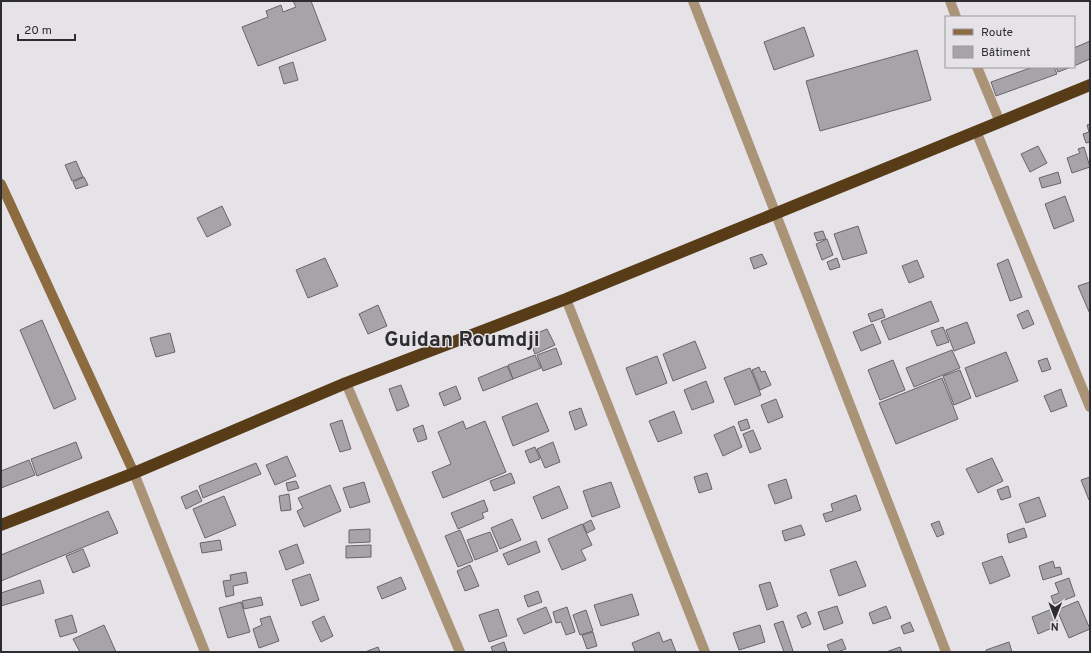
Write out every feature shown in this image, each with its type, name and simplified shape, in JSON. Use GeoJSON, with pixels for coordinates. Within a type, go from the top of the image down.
{"type":"FeatureCollection","features":[{"type":"Feature","properties":{"kind":"highway"},"geometry":{"type":"LineString","coordinates":[[1,525],[134,473],[346,383],[566,299],[1090,85]]}},
{"type":"Feature","properties":{"kind":"street"},"geometry":{"type":"LineString","coordinates":[[693,1],[946,652]]}},
{"type":"Feature","properties":{"kind":"street"},"geometry":{"type":"LineString","coordinates":[[950,1],[956,16]]}},
{"type":"Feature","properties":{"kind":"street"},"geometry":{"type":"LineString","coordinates":[[977,68],[1000,122]]}},
{"type":"Feature","properties":{"kind":"street"},"geometry":{"type":"LineString","coordinates":[[976,131],[1090,407]]}},
{"type":"Feature","properties":{"kind":"street"},"geometry":{"type":"LineString","coordinates":[[1,184],[134,473],[205,652]]}},
{"type":"Feature","properties":{"kind":"street"},"geometry":{"type":"LineString","coordinates":[[566,299],[705,652]]}},
{"type":"Feature","properties":{"kind":"street"},"geometry":{"type":"LineString","coordinates":[[346,383],[460,652]]}},
{"type":"Feature","properties":{"kind":"building"},"geometry":{"type":"Polygon","coordinates":[[[293,1],[311,1],[326,40],[258,66],[242,27],[268,17],[266,11],[281,5],[283,12],[296,7],[293,1]]]}},
{"type":"Feature","properties":{"kind":"building"},"geometry":{"type":"Polygon","coordinates":[[[804,27],[814,56],[774,70],[764,42],[804,27]]]}},
{"type":"Feature","properties":{"kind":"building"},"geometry":{"type":"Polygon","coordinates":[[[1090,41],[1090,59],[1075,66],[1075,48],[1090,41]]]}},
{"type":"Feature","properties":{"kind":"building"},"geometry":{"type":"Polygon","coordinates":[[[917,50],[931,100],[820,131],[806,81],[917,50]]]}},
{"type":"Feature","properties":{"kind":"building"},"geometry":{"type":"Polygon","coordinates":[[[293,62],[298,80],[284,84],[279,67],[293,62]]]}},
{"type":"Feature","properties":{"kind":"building"},"geometry":{"type":"Polygon","coordinates":[[[1030,68],[1054,68],[1057,74],[996,96],[991,82],[1030,68]]]}},
{"type":"Feature","properties":{"kind":"building"},"geometry":{"type":"Polygon","coordinates":[[[1056,68],[1068,68],[1058,72],[1056,68]]]}},
{"type":"Feature","properties":{"kind":"building"},"geometry":{"type":"Polygon","coordinates":[[[1090,124],[1090,142],[1086,143],[1083,134],[1089,132],[1087,125],[1090,124]]]}},
{"type":"Feature","properties":{"kind":"building"},"geometry":{"type":"Polygon","coordinates":[[[1038,146],[1047,163],[1030,172],[1021,154],[1038,146]]]}},
{"type":"Feature","properties":{"kind":"building"},"geometry":{"type":"Polygon","coordinates":[[[1084,147],[1090,167],[1072,173],[1067,158],[1080,153],[1078,149],[1084,147]]]}},
{"type":"Feature","properties":{"kind":"building"},"geometry":{"type":"Polygon","coordinates":[[[76,161],[83,177],[72,181],[65,165],[76,161]]]}},
{"type":"Feature","properties":{"kind":"building"},"geometry":{"type":"Polygon","coordinates":[[[1058,172],[1061,183],[1042,188],[1039,178],[1058,172]]]}},
{"type":"Feature","properties":{"kind":"building"},"geometry":{"type":"Polygon","coordinates":[[[84,177],[88,185],[76,189],[73,182],[84,177]]]}},
{"type":"Feature","properties":{"kind":"building"},"geometry":{"type":"Polygon","coordinates":[[[1065,196],[1074,221],[1054,229],[1045,204],[1065,196]]]}},
{"type":"Feature","properties":{"kind":"building"},"geometry":{"type":"Polygon","coordinates":[[[222,206],[231,225],[207,237],[197,218],[222,206]]]}},
{"type":"Feature","properties":{"kind":"building"},"geometry":{"type":"Polygon","coordinates":[[[858,226],[867,253],[843,260],[834,234],[858,226]]]}},
{"type":"Feature","properties":{"kind":"building"},"geometry":{"type":"Polygon","coordinates":[[[823,231],[826,239],[817,241],[814,233],[823,231]]]}},
{"type":"Feature","properties":{"kind":"building"},"geometry":{"type":"Polygon","coordinates":[[[827,239],[833,255],[822,260],[816,244],[827,239]]]}},
{"type":"Feature","properties":{"kind":"building"},"geometry":{"type":"Polygon","coordinates":[[[762,254],[767,264],[754,269],[750,258],[762,254]]]}},
{"type":"Feature","properties":{"kind":"building"},"geometry":{"type":"Polygon","coordinates":[[[325,258],[338,286],[308,298],[296,270],[325,258]]]}},
{"type":"Feature","properties":{"kind":"building"},"geometry":{"type":"Polygon","coordinates":[[[837,258],[840,267],[830,270],[827,262],[837,258]]]}},
{"type":"Feature","properties":{"kind":"building"},"geometry":{"type":"Polygon","coordinates":[[[1008,259],[1022,297],[1010,301],[997,264],[1008,259]]]}},
{"type":"Feature","properties":{"kind":"building"},"geometry":{"type":"Polygon","coordinates":[[[917,260],[924,277],[909,283],[902,266],[917,260]]]}},
{"type":"Feature","properties":{"kind":"building"},"geometry":{"type":"Polygon","coordinates":[[[1090,282],[1090,314],[1078,286],[1090,282]]]}},
{"type":"Feature","properties":{"kind":"building"},"geometry":{"type":"Polygon","coordinates":[[[931,301],[939,321],[889,340],[881,321],[931,301]]]}},
{"type":"Feature","properties":{"kind":"building"},"geometry":{"type":"Polygon","coordinates":[[[378,305],[387,326],[368,334],[359,314],[378,305]]]}},
{"type":"Feature","properties":{"kind":"building"},"geometry":{"type":"Polygon","coordinates":[[[882,309],[885,317],[871,322],[868,314],[882,309]]]}},
{"type":"Feature","properties":{"kind":"building"},"geometry":{"type":"Polygon","coordinates":[[[1028,310],[1034,324],[1023,329],[1017,315],[1028,310]]]}},
{"type":"Feature","properties":{"kind":"building"},"geometry":{"type":"Polygon","coordinates":[[[42,320],[76,399],[54,409],[20,330],[42,320]]]}},
{"type":"Feature","properties":{"kind":"building"},"geometry":{"type":"Polygon","coordinates":[[[967,322],[975,343],[954,351],[946,330],[967,322]]]}},
{"type":"Feature","properties":{"kind":"building"},"geometry":{"type":"Polygon","coordinates":[[[873,324],[881,343],[861,351],[853,332],[873,324]]]}},
{"type":"Feature","properties":{"kind":"building"},"geometry":{"type":"Polygon","coordinates":[[[943,327],[949,342],[937,346],[931,331],[943,327]]]}},
{"type":"Feature","properties":{"kind":"building"},"geometry":{"type":"Polygon","coordinates":[[[547,329],[555,345],[535,354],[528,337],[547,329]]]}},
{"type":"Feature","properties":{"kind":"building"},"geometry":{"type":"Polygon","coordinates":[[[170,333],[175,352],[156,357],[150,338],[170,333]]]}},
{"type":"Feature","properties":{"kind":"building"},"geometry":{"type":"Polygon","coordinates":[[[695,341],[706,368],[673,381],[663,354],[695,341]]]}},
{"type":"Feature","properties":{"kind":"building"},"geometry":{"type":"Polygon","coordinates":[[[556,348],[562,364],[543,371],[537,355],[556,348]]]}},
{"type":"Feature","properties":{"kind":"building"},"geometry":{"type":"Polygon","coordinates":[[[952,350],[960,368],[914,387],[906,368],[952,350]]]}},
{"type":"Feature","properties":{"kind":"building"},"geometry":{"type":"Polygon","coordinates":[[[1006,352],[1018,381],[976,397],[965,368],[1006,352]]]}},
{"type":"Feature","properties":{"kind":"building"},"geometry":{"type":"Polygon","coordinates":[[[535,355],[541,368],[513,379],[508,365],[535,355]]]}},
{"type":"Feature","properties":{"kind":"building"},"geometry":{"type":"Polygon","coordinates":[[[657,356],[667,383],[636,395],[626,368],[657,356]]]}},
{"type":"Feature","properties":{"kind":"building"},"geometry":{"type":"Polygon","coordinates":[[[1047,358],[1051,369],[1042,372],[1038,361],[1047,358]]]}},
{"type":"Feature","properties":{"kind":"building"},"geometry":{"type":"Polygon","coordinates":[[[893,360],[905,390],[880,400],[868,370],[893,360]]]}},
{"type":"Feature","properties":{"kind":"building"},"geometry":{"type":"Polygon","coordinates":[[[507,366],[513,379],[483,391],[478,378],[507,366]]]}},
{"type":"Feature","properties":{"kind":"building"},"geometry":{"type":"Polygon","coordinates":[[[759,367],[761,372],[765,371],[771,385],[760,390],[752,370],[759,367]]]}},
{"type":"Feature","properties":{"kind":"building"},"geometry":{"type":"Polygon","coordinates":[[[750,368],[761,395],[735,405],[724,378],[750,368]]]}},
{"type":"Feature","properties":{"kind":"building"},"geometry":{"type":"Polygon","coordinates":[[[960,370],[971,398],[954,405],[943,376],[960,370]]]}},
{"type":"Feature","properties":{"kind":"building"},"geometry":{"type":"Polygon","coordinates":[[[942,378],[958,419],[896,444],[879,403],[942,378]]]}},
{"type":"Feature","properties":{"kind":"building"},"geometry":{"type":"Polygon","coordinates":[[[706,381],[714,402],[692,410],[684,390],[706,381]]]}},
{"type":"Feature","properties":{"kind":"building"},"geometry":{"type":"Polygon","coordinates":[[[401,385],[409,406],[397,411],[389,389],[401,385]]]}},
{"type":"Feature","properties":{"kind":"building"},"geometry":{"type":"Polygon","coordinates":[[[456,386],[461,399],[444,406],[439,393],[456,386]]]}},
{"type":"Feature","properties":{"kind":"building"},"geometry":{"type":"Polygon","coordinates":[[[1061,389],[1067,406],[1051,412],[1044,396],[1061,389]]]}},
{"type":"Feature","properties":{"kind":"building"},"geometry":{"type":"Polygon","coordinates":[[[776,399],[783,417],[768,423],[761,405],[776,399]]]}},
{"type":"Feature","properties":{"kind":"building"},"geometry":{"type":"Polygon","coordinates":[[[537,403],[549,431],[513,446],[502,417],[537,403]]]}},
{"type":"Feature","properties":{"kind":"building"},"geometry":{"type":"Polygon","coordinates":[[[581,408],[587,425],[575,430],[569,412],[581,408]]]}},
{"type":"Feature","properties":{"kind":"building"},"geometry":{"type":"Polygon","coordinates":[[[674,411],[682,433],[658,442],[649,421],[674,411]]]}},
{"type":"Feature","properties":{"kind":"building"},"geometry":{"type":"Polygon","coordinates":[[[747,419],[750,428],[741,431],[738,422],[747,419]]]}},
{"type":"Feature","properties":{"kind":"building"},"geometry":{"type":"Polygon","coordinates":[[[342,420],[351,449],[340,452],[330,424],[342,420]]]}},
{"type":"Feature","properties":{"kind":"building"},"geometry":{"type":"Polygon","coordinates":[[[463,421],[466,429],[485,421],[506,472],[443,498],[432,472],[451,464],[438,432],[463,421]]]}},
{"type":"Feature","properties":{"kind":"building"},"geometry":{"type":"Polygon","coordinates":[[[423,425],[427,439],[418,442],[413,429],[423,425]]]}},
{"type":"Feature","properties":{"kind":"building"},"geometry":{"type":"Polygon","coordinates":[[[734,426],[742,447],[723,456],[714,435],[734,426]]]}},
{"type":"Feature","properties":{"kind":"building"},"geometry":{"type":"Polygon","coordinates":[[[753,430],[761,449],[750,453],[743,434],[753,430]]]}},
{"type":"Feature","properties":{"kind":"building"},"geometry":{"type":"Polygon","coordinates":[[[76,442],[82,458],[37,476],[31,459],[76,442]]]}},
{"type":"Feature","properties":{"kind":"building"},"geometry":{"type":"Polygon","coordinates":[[[553,442],[560,462],[545,468],[537,449],[553,442]]]}},
{"type":"Feature","properties":{"kind":"building"},"geometry":{"type":"Polygon","coordinates":[[[535,447],[540,459],[530,463],[525,451],[535,447]]]}},
{"type":"Feature","properties":{"kind":"building"},"geometry":{"type":"Polygon","coordinates":[[[287,456],[296,476],[275,485],[266,465],[287,456]]]}},
{"type":"Feature","properties":{"kind":"building"},"geometry":{"type":"Polygon","coordinates":[[[992,458],[1003,481],[978,493],[966,469],[992,458]]]}},
{"type":"Feature","properties":{"kind":"building"},"geometry":{"type":"Polygon","coordinates":[[[29,460],[35,475],[1,488],[1,471],[29,460]]]}},
{"type":"Feature","properties":{"kind":"building"},"geometry":{"type":"Polygon","coordinates":[[[256,463],[261,474],[203,498],[199,486],[256,463]]]}},
{"type":"Feature","properties":{"kind":"building"},"geometry":{"type":"Polygon","coordinates":[[[511,473],[515,483],[494,491],[490,481],[511,473]]]}},
{"type":"Feature","properties":{"kind":"building"},"geometry":{"type":"Polygon","coordinates":[[[707,473],[712,489],[699,493],[694,477],[707,473]]]}},
{"type":"Feature","properties":{"kind":"building"},"geometry":{"type":"Polygon","coordinates":[[[1090,477],[1090,500],[1089,500],[1081,480],[1090,477]]]}},
{"type":"Feature","properties":{"kind":"building"},"geometry":{"type":"Polygon","coordinates":[[[786,479],[792,498],[775,504],[768,485],[786,479]]]}},
{"type":"Feature","properties":{"kind":"building"},"geometry":{"type":"Polygon","coordinates":[[[296,481],[299,488],[288,491],[286,483],[296,481]]]}},
{"type":"Feature","properties":{"kind":"building"},"geometry":{"type":"Polygon","coordinates":[[[364,482],[370,502],[350,508],[343,488],[364,482]]]}},
{"type":"Feature","properties":{"kind":"building"},"geometry":{"type":"Polygon","coordinates":[[[611,482],[620,507],[592,517],[583,491],[611,482]]]}},
{"type":"Feature","properties":{"kind":"building"},"geometry":{"type":"Polygon","coordinates":[[[330,485],[341,511],[304,527],[297,511],[303,508],[298,498],[330,485]]]}},
{"type":"Feature","properties":{"kind":"building"},"geometry":{"type":"Polygon","coordinates":[[[559,486],[568,508],[542,519],[533,497],[559,486]]]}},
{"type":"Feature","properties":{"kind":"building"},"geometry":{"type":"Polygon","coordinates":[[[1008,486],[1011,497],[1001,500],[997,490],[1008,486]]]}},
{"type":"Feature","properties":{"kind":"building"},"geometry":{"type":"Polygon","coordinates":[[[197,490],[202,501],[186,509],[181,497],[197,490]]]}},
{"type":"Feature","properties":{"kind":"building"},"geometry":{"type":"Polygon","coordinates":[[[289,494],[291,510],[281,511],[279,496],[289,494]]]}},
{"type":"Feature","properties":{"kind":"building"},"geometry":{"type":"Polygon","coordinates":[[[856,495],[861,510],[826,522],[823,514],[833,511],[831,504],[856,495]]]}},
{"type":"Feature","properties":{"kind":"building"},"geometry":{"type":"Polygon","coordinates":[[[224,496],[236,525],[205,538],[193,509],[224,496]]]}},
{"type":"Feature","properties":{"kind":"building"},"geometry":{"type":"Polygon","coordinates":[[[1039,497],[1046,516],[1026,523],[1019,504],[1039,497]]]}},
{"type":"Feature","properties":{"kind":"building"},"geometry":{"type":"Polygon","coordinates":[[[484,500],[488,511],[482,513],[484,518],[458,529],[451,513],[484,500]]]}},
{"type":"Feature","properties":{"kind":"building"},"geometry":{"type":"Polygon","coordinates":[[[108,511],[118,533],[1,581],[1,555],[108,511]]]}},
{"type":"Feature","properties":{"kind":"building"},"geometry":{"type":"Polygon","coordinates":[[[512,519],[521,540],[500,549],[491,528],[512,519]]]}},
{"type":"Feature","properties":{"kind":"building"},"geometry":{"type":"Polygon","coordinates":[[[591,520],[595,529],[587,533],[583,524],[591,520]]]}},
{"type":"Feature","properties":{"kind":"building"},"geometry":{"type":"Polygon","coordinates":[[[939,521],[944,534],[937,537],[931,524],[939,521]]]}},
{"type":"Feature","properties":{"kind":"building"},"geometry":{"type":"Polygon","coordinates":[[[582,524],[592,545],[581,550],[586,560],[562,570],[548,539],[582,524]]]}},
{"type":"Feature","properties":{"kind":"building"},"geometry":{"type":"Polygon","coordinates":[[[801,525],[805,535],[785,541],[782,531],[801,525]]]}},
{"type":"Feature","properties":{"kind":"building"},"geometry":{"type":"Polygon","coordinates":[[[1024,528],[1027,537],[1009,543],[1007,534],[1024,528]]]}},
{"type":"Feature","properties":{"kind":"building"},"geometry":{"type":"Polygon","coordinates":[[[370,529],[370,542],[349,543],[349,530],[370,529]]]}},
{"type":"Feature","properties":{"kind":"building"},"geometry":{"type":"Polygon","coordinates":[[[460,530],[473,561],[458,567],[445,536],[460,530]]]}},
{"type":"Feature","properties":{"kind":"building"},"geometry":{"type":"Polygon","coordinates":[[[490,532],[498,551],[475,560],[467,540],[490,532]]]}},
{"type":"Feature","properties":{"kind":"building"},"geometry":{"type":"Polygon","coordinates":[[[220,540],[222,550],[202,553],[200,543],[220,540]]]}},
{"type":"Feature","properties":{"kind":"building"},"geometry":{"type":"Polygon","coordinates":[[[536,541],[540,552],[508,565],[503,554],[536,541]]]}},
{"type":"Feature","properties":{"kind":"building"},"geometry":{"type":"Polygon","coordinates":[[[297,544],[304,563],[286,570],[279,551],[297,544]]]}},
{"type":"Feature","properties":{"kind":"building"},"geometry":{"type":"Polygon","coordinates":[[[371,545],[371,557],[346,558],[346,546],[371,545]]]}},
{"type":"Feature","properties":{"kind":"building"},"geometry":{"type":"Polygon","coordinates":[[[83,549],[90,566],[73,573],[66,556],[83,549]]]}},
{"type":"Feature","properties":{"kind":"building"},"geometry":{"type":"Polygon","coordinates":[[[1002,556],[1010,576],[990,584],[982,563],[1002,556]]]}},
{"type":"Feature","properties":{"kind":"building"},"geometry":{"type":"Polygon","coordinates":[[[856,561],[866,586],[839,596],[830,570],[856,561]]]}},
{"type":"Feature","properties":{"kind":"building"},"geometry":{"type":"Polygon","coordinates":[[[1053,561],[1055,568],[1060,567],[1062,574],[1043,580],[1039,566],[1053,561]]]}},
{"type":"Feature","properties":{"kind":"building"},"geometry":{"type":"Polygon","coordinates":[[[470,565],[479,586],[465,591],[457,571],[470,565]]]}},
{"type":"Feature","properties":{"kind":"building"},"geometry":{"type":"Polygon","coordinates":[[[246,572],[248,583],[233,586],[234,595],[226,597],[223,581],[231,580],[230,575],[246,572]]]}},
{"type":"Feature","properties":{"kind":"building"},"geometry":{"type":"Polygon","coordinates":[[[310,574],[319,600],[301,606],[292,580],[310,574]]]}},
{"type":"Feature","properties":{"kind":"building"},"geometry":{"type":"Polygon","coordinates":[[[401,577],[406,589],[382,599],[377,587],[401,577]]]}},
{"type":"Feature","properties":{"kind":"building"},"geometry":{"type":"Polygon","coordinates":[[[1069,578],[1075,596],[1054,604],[1051,596],[1059,593],[1055,583],[1069,578]]]}},
{"type":"Feature","properties":{"kind":"building"},"geometry":{"type":"Polygon","coordinates":[[[40,580],[44,593],[1,606],[1,593],[40,580]]]}},
{"type":"Feature","properties":{"kind":"building"},"geometry":{"type":"Polygon","coordinates":[[[770,582],[778,606],[767,610],[759,585],[770,582]]]}},
{"type":"Feature","properties":{"kind":"building"},"geometry":{"type":"Polygon","coordinates":[[[538,591],[542,602],[528,607],[524,596],[538,591]]]}},
{"type":"Feature","properties":{"kind":"building"},"geometry":{"type":"Polygon","coordinates":[[[632,594],[639,615],[601,626],[594,605],[632,594]]]}},
{"type":"Feature","properties":{"kind":"building"},"geometry":{"type":"Polygon","coordinates":[[[261,597],[263,605],[244,609],[242,601],[261,597]]]}},
{"type":"Feature","properties":{"kind":"building"},"geometry":{"type":"Polygon","coordinates":[[[1078,601],[1090,629],[1069,638],[1057,610],[1078,601]]]}},
{"type":"Feature","properties":{"kind":"building"},"geometry":{"type":"Polygon","coordinates":[[[241,602],[250,632],[228,638],[219,608],[241,602]]]}},
{"type":"Feature","properties":{"kind":"building"},"geometry":{"type":"Polygon","coordinates":[[[837,606],[843,623],[824,630],[818,612],[837,606]]]}},
{"type":"Feature","properties":{"kind":"building"},"geometry":{"type":"Polygon","coordinates":[[[886,606],[891,618],[873,624],[869,613],[886,606]]]}},
{"type":"Feature","properties":{"kind":"building"},"geometry":{"type":"Polygon","coordinates":[[[546,607],[552,622],[524,634],[517,619],[546,607]]]}},
{"type":"Feature","properties":{"kind":"building"},"geometry":{"type":"Polygon","coordinates":[[[567,607],[575,632],[566,635],[561,622],[556,623],[553,612],[567,607]]]}},
{"type":"Feature","properties":{"kind":"building"},"geometry":{"type":"Polygon","coordinates":[[[498,609],[507,636],[489,642],[479,615],[498,609]]]}},
{"type":"Feature","properties":{"kind":"building"},"geometry":{"type":"Polygon","coordinates":[[[1052,609],[1059,625],[1038,634],[1032,617],[1052,609]]]}},
{"type":"Feature","properties":{"kind":"building"},"geometry":{"type":"Polygon","coordinates":[[[586,610],[593,631],[580,635],[573,615],[586,610]]]}},
{"type":"Feature","properties":{"kind":"building"},"geometry":{"type":"Polygon","coordinates":[[[806,612],[811,624],[802,628],[797,616],[806,612]]]}},
{"type":"Feature","properties":{"kind":"building"},"geometry":{"type":"Polygon","coordinates":[[[72,615],[77,632],[60,637],[55,620],[72,615]]]}},
{"type":"Feature","properties":{"kind":"building"},"geometry":{"type":"Polygon","coordinates":[[[270,616],[279,641],[259,648],[253,629],[262,625],[260,619],[270,616]]]}},
{"type":"Feature","properties":{"kind":"building"},"geometry":{"type":"Polygon","coordinates":[[[324,616],[333,636],[321,642],[312,622],[324,616]]]}},
{"type":"Feature","properties":{"kind":"building"},"geometry":{"type":"Polygon","coordinates":[[[783,621],[793,651],[790,652],[784,652],[774,624],[783,621]]]}},
{"type":"Feature","properties":{"kind":"building"},"geometry":{"type":"Polygon","coordinates":[[[910,622],[914,631],[904,634],[901,626],[910,622]]]}},
{"type":"Feature","properties":{"kind":"building"},"geometry":{"type":"Polygon","coordinates":[[[104,625],[116,652],[80,652],[73,639],[104,625]]]}},
{"type":"Feature","properties":{"kind":"building"},"geometry":{"type":"Polygon","coordinates":[[[760,625],[765,642],[739,650],[733,633],[760,625]]]}},
{"type":"Feature","properties":{"kind":"building"},"geometry":{"type":"Polygon","coordinates":[[[593,632],[597,646],[587,649],[582,635],[593,632]]]}},
{"type":"Feature","properties":{"kind":"building"},"geometry":{"type":"Polygon","coordinates":[[[659,632],[663,642],[671,639],[676,652],[632,652],[635,651],[632,643],[659,632]]]}},
{"type":"Feature","properties":{"kind":"building"},"geometry":{"type":"Polygon","coordinates":[[[842,639],[846,649],[837,652],[830,652],[827,645],[842,639]]]}},
{"type":"Feature","properties":{"kind":"building"},"geometry":{"type":"Polygon","coordinates":[[[504,642],[507,651],[493,652],[491,647],[504,642]]]}},
{"type":"Feature","properties":{"kind":"building"},"geometry":{"type":"Polygon","coordinates":[[[1009,642],[1012,652],[986,652],[986,650],[1009,642]]]}},
{"type":"Feature","properties":{"kind":"building"},"geometry":{"type":"Polygon","coordinates":[[[378,647],[380,652],[365,652],[378,647]]]}},
{"type":"Feature","properties":{"kind":"building"},"geometry":{"type":"Polygon","coordinates":[[[900,647],[902,652],[886,652],[900,647]]]}},
{"type":"Feature","properties":{"kind":"district","name":"Guidan Roumdji"},"geometry":{"type":"Point","coordinates":[462,339]}}]}
